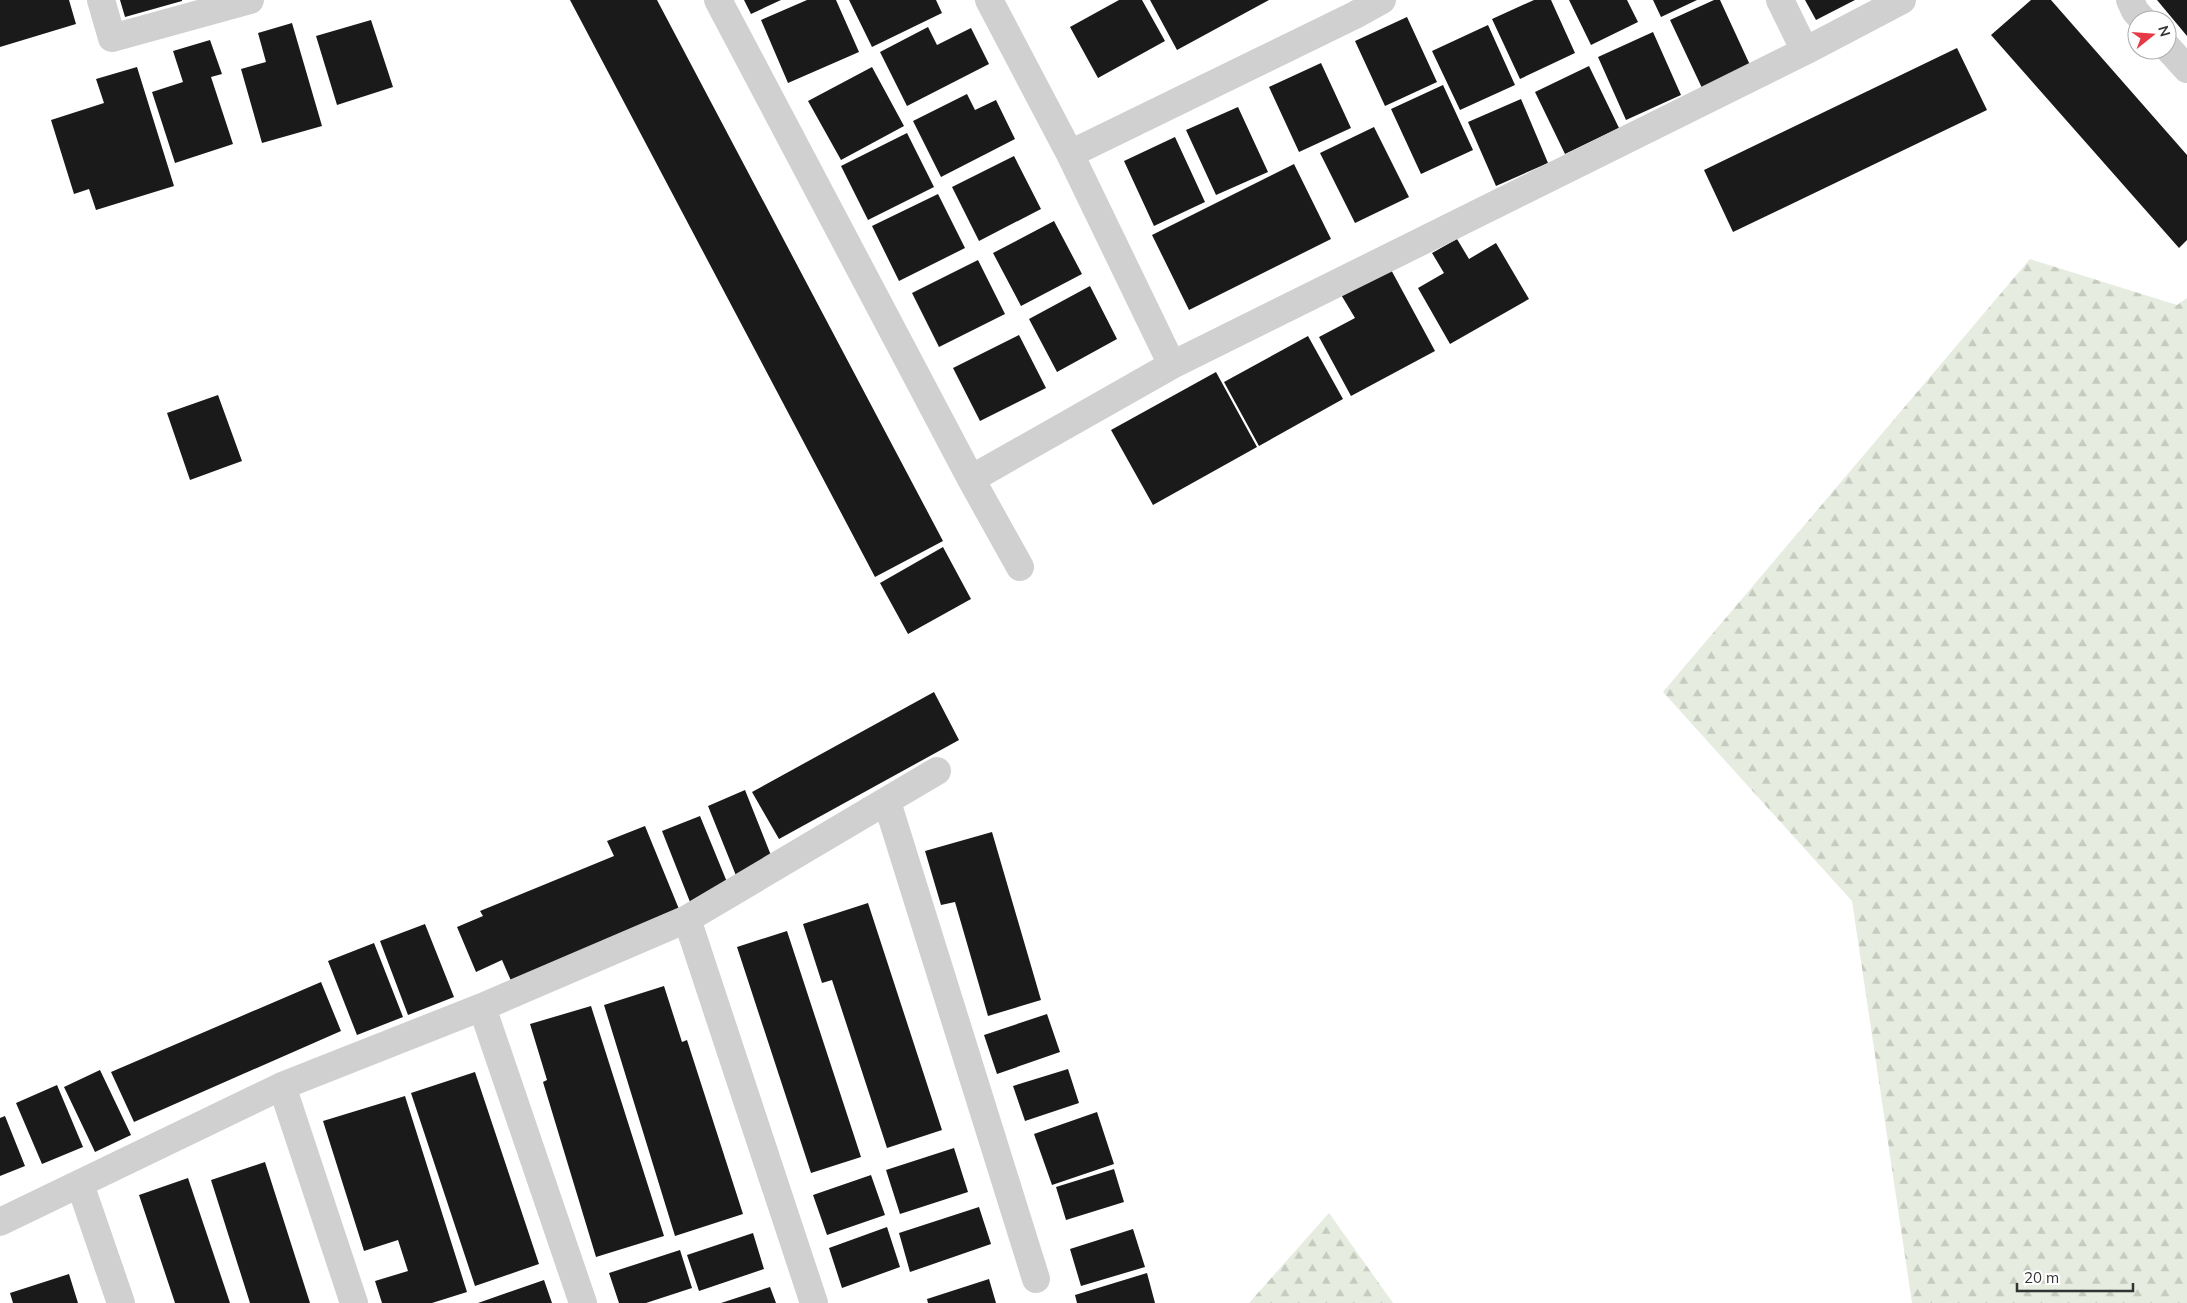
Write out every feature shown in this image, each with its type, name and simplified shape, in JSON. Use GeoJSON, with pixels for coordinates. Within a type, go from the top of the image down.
{"type":"FeatureCollection","features":[{"type":"Feature","properties":{"kind":"street"},"geometry":{"type":"LineString","coordinates":[[101,0],[112,38],[250,0]]}},
{"type":"Feature","properties":{"kind":"street"},"geometry":{"type":"LineString","coordinates":[[718,0],[971,479],[1020,567]]}},
{"type":"Feature","properties":{"kind":"street"},"geometry":{"type":"LineString","coordinates":[[989,0],[1070,154],[1172,365]]}},
{"type":"Feature","properties":{"kind":"street"},"geometry":{"type":"LineString","coordinates":[[1070,154],[1351,8],[1382,0]]}},
{"type":"Feature","properties":{"kind":"street"},"geometry":{"type":"LineString","coordinates":[[1780,0],[1805,51]]}},
{"type":"Feature","properties":{"kind":"street"},"geometry":{"type":"LineString","coordinates":[[971,479],[1172,365],[1805,51],[1902,0]]}},
{"type":"Feature","properties":{"kind":"street"},"geometry":{"type":"LineString","coordinates":[[2177,58],[2187,69]]}},
{"type":"Feature","properties":{"kind":"street"},"geometry":{"type":"LineString","coordinates":[[0,1222],[282,1086],[482,1007],[687,919],[937,771]]}},
{"type":"Feature","properties":{"kind":"street"},"geometry":{"type":"LineString","coordinates":[[887,802],[1036,1279]]}},
{"type":"Feature","properties":{"kind":"street"},"geometry":{"type":"LineString","coordinates":[[687,919],[814,1303]]}},
{"type":"Feature","properties":{"kind":"street"},"geometry":{"type":"LineString","coordinates":[[482,1007],[583,1303]]}},
{"type":"Feature","properties":{"kind":"street"},"geometry":{"type":"LineString","coordinates":[[282,1086],[354,1303]]}},
{"type":"Feature","properties":{"kind":"street"},"geometry":{"type":"LineString","coordinates":[[80,1184],[121,1303]]}},
{"type":"Feature","properties":{"kind":"green space"},"geometry":{"type":"Polygon","coordinates":[[[2030,259],[2177,305],[2187,298],[2187,1303],[1912,1303],[1852,901],[1663,692],[2030,259]]]}},
{"type":"Feature","properties":{"kind":"green space"},"geometry":{"type":"Polygon","coordinates":[[[1329,1213],[1393,1303],[1249,1303],[1329,1213]]]}},
{"type":"Feature","properties":{"kind":"building"},"geometry":{"type":"Polygon","coordinates":[[[0,0],[69,0],[76,24],[0,47],[0,0]]]}},
{"type":"Feature","properties":{"kind":"building"},"geometry":{"type":"Polygon","coordinates":[[[120,0],[182,0],[182,1],[125,17],[120,0]]]}},
{"type":"Feature","properties":{"kind":"building"},"geometry":{"type":"Polygon","coordinates":[[[570,0],[657,0],[943,541],[875,577],[570,0]]]}},
{"type":"Feature","properties":{"kind":"building"},"geometry":{"type":"Polygon","coordinates":[[[744,0],[781,0],[751,14],[744,0]]]}},
{"type":"Feature","properties":{"kind":"building"},"geometry":{"type":"Polygon","coordinates":[[[807,0],[836,0],[859,52],[788,83],[761,20],[807,0]]]}},
{"type":"Feature","properties":{"kind":"building"},"geometry":{"type":"Polygon","coordinates":[[[849,0],[936,0],[942,13],[872,47],[849,0]]]}},
{"type":"Feature","properties":{"kind":"building"},"geometry":{"type":"Polygon","coordinates":[[[1119,0],[1142,0],[1165,41],[1098,78],[1070,27],[1119,0]]]}},
{"type":"Feature","properties":{"kind":"building"},"geometry":{"type":"Polygon","coordinates":[[[1150,0],[1269,0],[1177,50],[1150,0]]]}},
{"type":"Feature","properties":{"kind":"building"},"geometry":{"type":"Polygon","coordinates":[[[1534,0],[1551,0],[1575,53],[1520,79],[1492,19],[1534,0]]]}},
{"type":"Feature","properties":{"kind":"building"},"geometry":{"type":"Polygon","coordinates":[[[1569,0],[1627,0],[1638,22],[1591,45],[1569,0]]]}},
{"type":"Feature","properties":{"kind":"building"},"geometry":{"type":"Polygon","coordinates":[[[1653,0],[1697,0],[1661,17],[1653,0]]]}},
{"type":"Feature","properties":{"kind":"building"},"geometry":{"type":"Polygon","coordinates":[[[1714,0],[1720,0],[1750,65],[1702,88],[1670,20],[1714,0]]]}},
{"type":"Feature","properties":{"kind":"building"},"geometry":{"type":"Polygon","coordinates":[[[1805,0],[1855,0],[1816,20],[1805,0]]]}},
{"type":"Feature","properties":{"kind":"building"},"geometry":{"type":"Polygon","coordinates":[[[2031,0],[2051,0],[2187,155],[2187,240],[2179,248],[1991,35],[2031,0]]]}},
{"type":"Feature","properties":{"kind":"building"},"geometry":{"type":"Polygon","coordinates":[[[2157,0],[2187,0],[2187,36],[2177,24],[2177,10],[2165,10],[2157,0]]]}},
{"type":"Feature","properties":{"kind":"building"},"geometry":{"type":"Polygon","coordinates":[[[1407,17],[1437,82],[1385,106],[1355,41],[1407,17]]]}},
{"type":"Feature","properties":{"kind":"building"},"geometry":{"type":"Polygon","coordinates":[[[371,20],[393,87],[337,105],[316,36],[371,20]]]}},
{"type":"Feature","properties":{"kind":"building"},"geometry":{"type":"Polygon","coordinates":[[[292,23],[322,126],[262,143],[241,69],[266,62],[258,33],[292,23]]]}},
{"type":"Feature","properties":{"kind":"building"},"geometry":{"type":"Polygon","coordinates":[[[1488,25],[1515,85],[1460,110],[1432,51],[1488,25]]]}},
{"type":"Feature","properties":{"kind":"building"},"geometry":{"type":"Polygon","coordinates":[[[928,27],[937,45],[971,28],[989,64],[907,106],[880,52],[928,27]]]}},
{"type":"Feature","properties":{"kind":"building"},"geometry":{"type":"Polygon","coordinates":[[[1653,32],[1681,95],[1626,120],[1598,57],[1653,32]]]}},
{"type":"Feature","properties":{"kind":"building"},"geometry":{"type":"Polygon","coordinates":[[[210,40],[222,74],[211,77],[233,144],[175,163],[152,92],[183,82],[173,51],[210,40]]]}},
{"type":"Feature","properties":{"kind":"building"},"geometry":{"type":"Polygon","coordinates":[[[1957,48],[1987,110],[1733,232],[1704,170],[1957,48]]]}},
{"type":"Feature","properties":{"kind":"building"},"geometry":{"type":"Polygon","coordinates":[[[1321,63],[1351,128],[1299,152],[1269,87],[1321,63]]]}},
{"type":"Feature","properties":{"kind":"building"},"geometry":{"type":"Polygon","coordinates":[[[1589,66],[1619,128],[1565,154],[1535,92],[1589,66]]]}},
{"type":"Feature","properties":{"kind":"building"},"geometry":{"type":"Polygon","coordinates":[[[137,67],[174,186],[96,210],[89,189],[74,194],[51,120],[104,103],[96,79],[137,67]]]}},
{"type":"Feature","properties":{"kind":"building"},"geometry":{"type":"Polygon","coordinates":[[[872,67],[904,126],[841,160],[808,101],[872,67]]]}},
{"type":"Feature","properties":{"kind":"building"},"geometry":{"type":"Polygon","coordinates":[[[1443,85],[1473,150],[1421,174],[1391,109],[1443,85]]]}},
{"type":"Feature","properties":{"kind":"building"},"geometry":{"type":"Polygon","coordinates":[[[967,94],[975,110],[996,100],[1015,139],[941,177],[913,121],[967,94]]]}},
{"type":"Feature","properties":{"kind":"building"},"geometry":{"type":"Polygon","coordinates":[[[1521,99],[1548,163],[1496,186],[1468,122],[1521,99]]]}},
{"type":"Feature","properties":{"kind":"building"},"geometry":{"type":"Polygon","coordinates":[[[1238,107],[1268,172],[1216,195],[1186,130],[1238,107]]]}},
{"type":"Feature","properties":{"kind":"building"},"geometry":{"type":"Polygon","coordinates":[[[1374,127],[1409,197],[1355,223],[1320,153],[1374,127]]]}},
{"type":"Feature","properties":{"kind":"building"},"geometry":{"type":"Polygon","coordinates":[[[907,133],[934,187],[868,220],[841,166],[907,133]]]}},
{"type":"Feature","properties":{"kind":"building"},"geometry":{"type":"Polygon","coordinates":[[[1175,137],[1205,202],[1154,226],[1124,161],[1175,137]]]}},
{"type":"Feature","properties":{"kind":"building"},"geometry":{"type":"Polygon","coordinates":[[[1014,156],[1041,209],[979,241],[952,187],[1014,156]]]}},
{"type":"Feature","properties":{"kind":"building"},"geometry":{"type":"Polygon","coordinates":[[[1294,164],[1331,239],[1189,310],[1152,235],[1294,164]]]}},
{"type":"Feature","properties":{"kind":"building"},"geometry":{"type":"Polygon","coordinates":[[[938,194],[965,248],[899,281],[872,226],[938,194]]]}},
{"type":"Feature","properties":{"kind":"building"},"geometry":{"type":"Polygon","coordinates":[[[1054,221],[1082,274],[1021,306],[993,253],[1054,221]]]}},
{"type":"Feature","properties":{"kind":"building"},"geometry":{"type":"Polygon","coordinates":[[[1457,239],[1469,259],[1496,243],[1529,299],[1450,344],[1418,288],[1444,273],[1432,253],[1457,239]]]}},
{"type":"Feature","properties":{"kind":"building"},"geometry":{"type":"Polygon","coordinates":[[[978,260],[1005,314],[939,347],[912,293],[978,260]]]}},
{"type":"Feature","properties":{"kind":"building"},"geometry":{"type":"Polygon","coordinates":[[[1389,266],[1435,351],[1351,396],[1319,337],[1355,318],[1340,293],[1389,266]]]}},
{"type":"Feature","properties":{"kind":"building"},"geometry":{"type":"Polygon","coordinates":[[[1090,286],[1117,339],[1057,372],[1029,319],[1090,286]]]}},
{"type":"Feature","properties":{"kind":"building"},"geometry":{"type":"Polygon","coordinates":[[[1019,335],[1046,388],[980,421],[953,368],[1019,335]]]}},
{"type":"Feature","properties":{"kind":"building"},"geometry":{"type":"Polygon","coordinates":[[[1308,336],[1343,399],[1259,446],[1224,382],[1308,336]]]}},
{"type":"Feature","properties":{"kind":"building"},"geometry":{"type":"Polygon","coordinates":[[[1216,372],[1257,447],[1153,505],[1111,430],[1216,372]]]}},
{"type":"Feature","properties":{"kind":"building"},"geometry":{"type":"Polygon","coordinates":[[[218,395],[242,461],[190,480],[167,413],[218,395]]]}},
{"type":"Feature","properties":{"kind":"building"},"geometry":{"type":"Polygon","coordinates":[[[943,547],[971,599],[908,634],[880,583],[943,547]]]}},
{"type":"Feature","properties":{"kind":"building"},"geometry":{"type":"Polygon","coordinates":[[[934,692],[959,740],[779,839],[752,792],[934,692]]]}},
{"type":"Feature","properties":{"kind":"building"},"geometry":{"type":"Polygon","coordinates":[[[745,790],[774,863],[737,878],[708,806],[745,790]]]}},
{"type":"Feature","properties":{"kind":"building"},"geometry":{"type":"Polygon","coordinates":[[[700,816],[729,887],[690,902],[662,831],[700,816]]]}},
{"type":"Feature","properties":{"kind":"building"},"geometry":{"type":"Polygon","coordinates":[[[645,826],[681,914],[512,983],[502,960],[476,972],[457,927],[483,916],[480,911],[614,856],[607,841],[645,826]]]}},
{"type":"Feature","properties":{"kind":"building"},"geometry":{"type":"Polygon","coordinates":[[[992,832],[1041,1000],[988,1016],[955,902],[941,905],[925,851],[992,832]]]}},
{"type":"Feature","properties":{"kind":"building"},"geometry":{"type":"Polygon","coordinates":[[[868,903],[942,1130],[887,1148],[832,980],[822,983],[803,924],[868,903]]]}},
{"type":"Feature","properties":{"kind":"building"},"geometry":{"type":"Polygon","coordinates":[[[425,924],[454,997],[408,1015],[380,941],[425,924]]]}},
{"type":"Feature","properties":{"kind":"building"},"geometry":{"type":"Polygon","coordinates":[[[787,931],[861,1157],[811,1173],[737,947],[787,931]]]}},
{"type":"Feature","properties":{"kind":"building"},"geometry":{"type":"Polygon","coordinates":[[[374,943],[403,1017],[357,1035],[328,961],[374,943]]]}},
{"type":"Feature","properties":{"kind":"building"},"geometry":{"type":"Polygon","coordinates":[[[321,982],[341,1031],[134,1122],[111,1072],[321,982]]]}},
{"type":"Feature","properties":{"kind":"building"},"geometry":{"type":"Polygon","coordinates":[[[664,986],[682,1042],[687,1040],[743,1214],[675,1236],[604,1005],[664,986]]]}},
{"type":"Feature","properties":{"kind":"building"},"geometry":{"type":"Polygon","coordinates":[[[591,1006],[664,1236],[596,1257],[543,1082],[547,1080],[530,1024],[591,1006]]]}},
{"type":"Feature","properties":{"kind":"building"},"geometry":{"type":"Polygon","coordinates":[[[1047,1014],[1060,1052],[997,1074],[984,1035],[1047,1014]]]}},
{"type":"Feature","properties":{"kind":"building"},"geometry":{"type":"Polygon","coordinates":[[[1068,1069],[1079,1103],[1025,1121],[1013,1086],[1068,1069]]]}},
{"type":"Feature","properties":{"kind":"building"},"geometry":{"type":"Polygon","coordinates":[[[100,1070],[131,1135],[95,1152],[64,1087],[100,1070]]]}},
{"type":"Feature","properties":{"kind":"building"},"geometry":{"type":"Polygon","coordinates":[[[475,1072],[539,1264],[475,1286],[411,1093],[475,1072]]]}},
{"type":"Feature","properties":{"kind":"building"},"geometry":{"type":"Polygon","coordinates":[[[57,1085],[83,1147],[42,1164],[16,1103],[57,1085]]]}},
{"type":"Feature","properties":{"kind":"building"},"geometry":{"type":"Polygon","coordinates":[[[405,1096],[467,1292],[432,1303],[382,1303],[375,1281],[408,1271],[398,1240],[364,1251],[323,1121],[405,1096]]]}},
{"type":"Feature","properties":{"kind":"building"},"geometry":{"type":"Polygon","coordinates":[[[1097,1112],[1114,1164],[1052,1185],[1034,1134],[1097,1112]]]}},
{"type":"Feature","properties":{"kind":"building"},"geometry":{"type":"Polygon","coordinates":[[[5,1116],[25,1166],[0,1176],[0,1118],[5,1116]]]}},
{"type":"Feature","properties":{"kind":"building"},"geometry":{"type":"Polygon","coordinates":[[[954,1148],[968,1192],[900,1214],[886,1170],[954,1148]]]}},
{"type":"Feature","properties":{"kind":"building"},"geometry":{"type":"Polygon","coordinates":[[[265,1162],[310,1303],[250,1303],[211,1180],[265,1162]]]}},
{"type":"Feature","properties":{"kind":"building"},"geometry":{"type":"Polygon","coordinates":[[[1114,1169],[1124,1202],[1066,1220],[1056,1187],[1114,1169]]]}},
{"type":"Feature","properties":{"kind":"building"},"geometry":{"type":"Polygon","coordinates":[[[871,1175],[885,1215],[827,1235],[813,1195],[871,1175]]]}},
{"type":"Feature","properties":{"kind":"building"},"geometry":{"type":"Polygon","coordinates":[[[188,1178],[230,1303],[175,1303],[139,1195],[188,1178]]]}},
{"type":"Feature","properties":{"kind":"building"},"geometry":{"type":"Polygon","coordinates":[[[979,1207],[991,1244],[910,1272],[899,1233],[979,1207]]]}},
{"type":"Feature","properties":{"kind":"building"},"geometry":{"type":"Polygon","coordinates":[[[887,1227],[900,1267],[842,1288],[829,1248],[887,1227]]]}},
{"type":"Feature","properties":{"kind":"building"},"geometry":{"type":"Polygon","coordinates":[[[1133,1229],[1145,1267],[1081,1286],[1070,1249],[1133,1229]]]}},
{"type":"Feature","properties":{"kind":"building"},"geometry":{"type":"Polygon","coordinates":[[[753,1233],[764,1269],[699,1291],[687,1255],[753,1233]]]}},
{"type":"Feature","properties":{"kind":"building"},"geometry":{"type":"Polygon","coordinates":[[[680,1250],[692,1288],[646,1303],[619,1303],[609,1273],[680,1250]]]}},
{"type":"Feature","properties":{"kind":"building"},"geometry":{"type":"Polygon","coordinates":[[[1147,1273],[1155,1303],[1077,1303],[1075,1295],[1147,1273]]]}},
{"type":"Feature","properties":{"kind":"building"},"geometry":{"type":"Polygon","coordinates":[[[69,1274],[78,1303],[13,1303],[10,1293],[69,1274]]]}},
{"type":"Feature","properties":{"kind":"building"},"geometry":{"type":"Polygon","coordinates":[[[989,1279],[996,1303],[928,1303],[927,1299],[989,1279]]]}},
{"type":"Feature","properties":{"kind":"building"},"geometry":{"type":"Polygon","coordinates":[[[544,1280],[552,1303],[478,1303],[544,1280]]]}},
{"type":"Feature","properties":{"kind":"building"},"geometry":{"type":"Polygon","coordinates":[[[770,1287],[776,1303],[721,1303],[770,1287]]]}}]}
